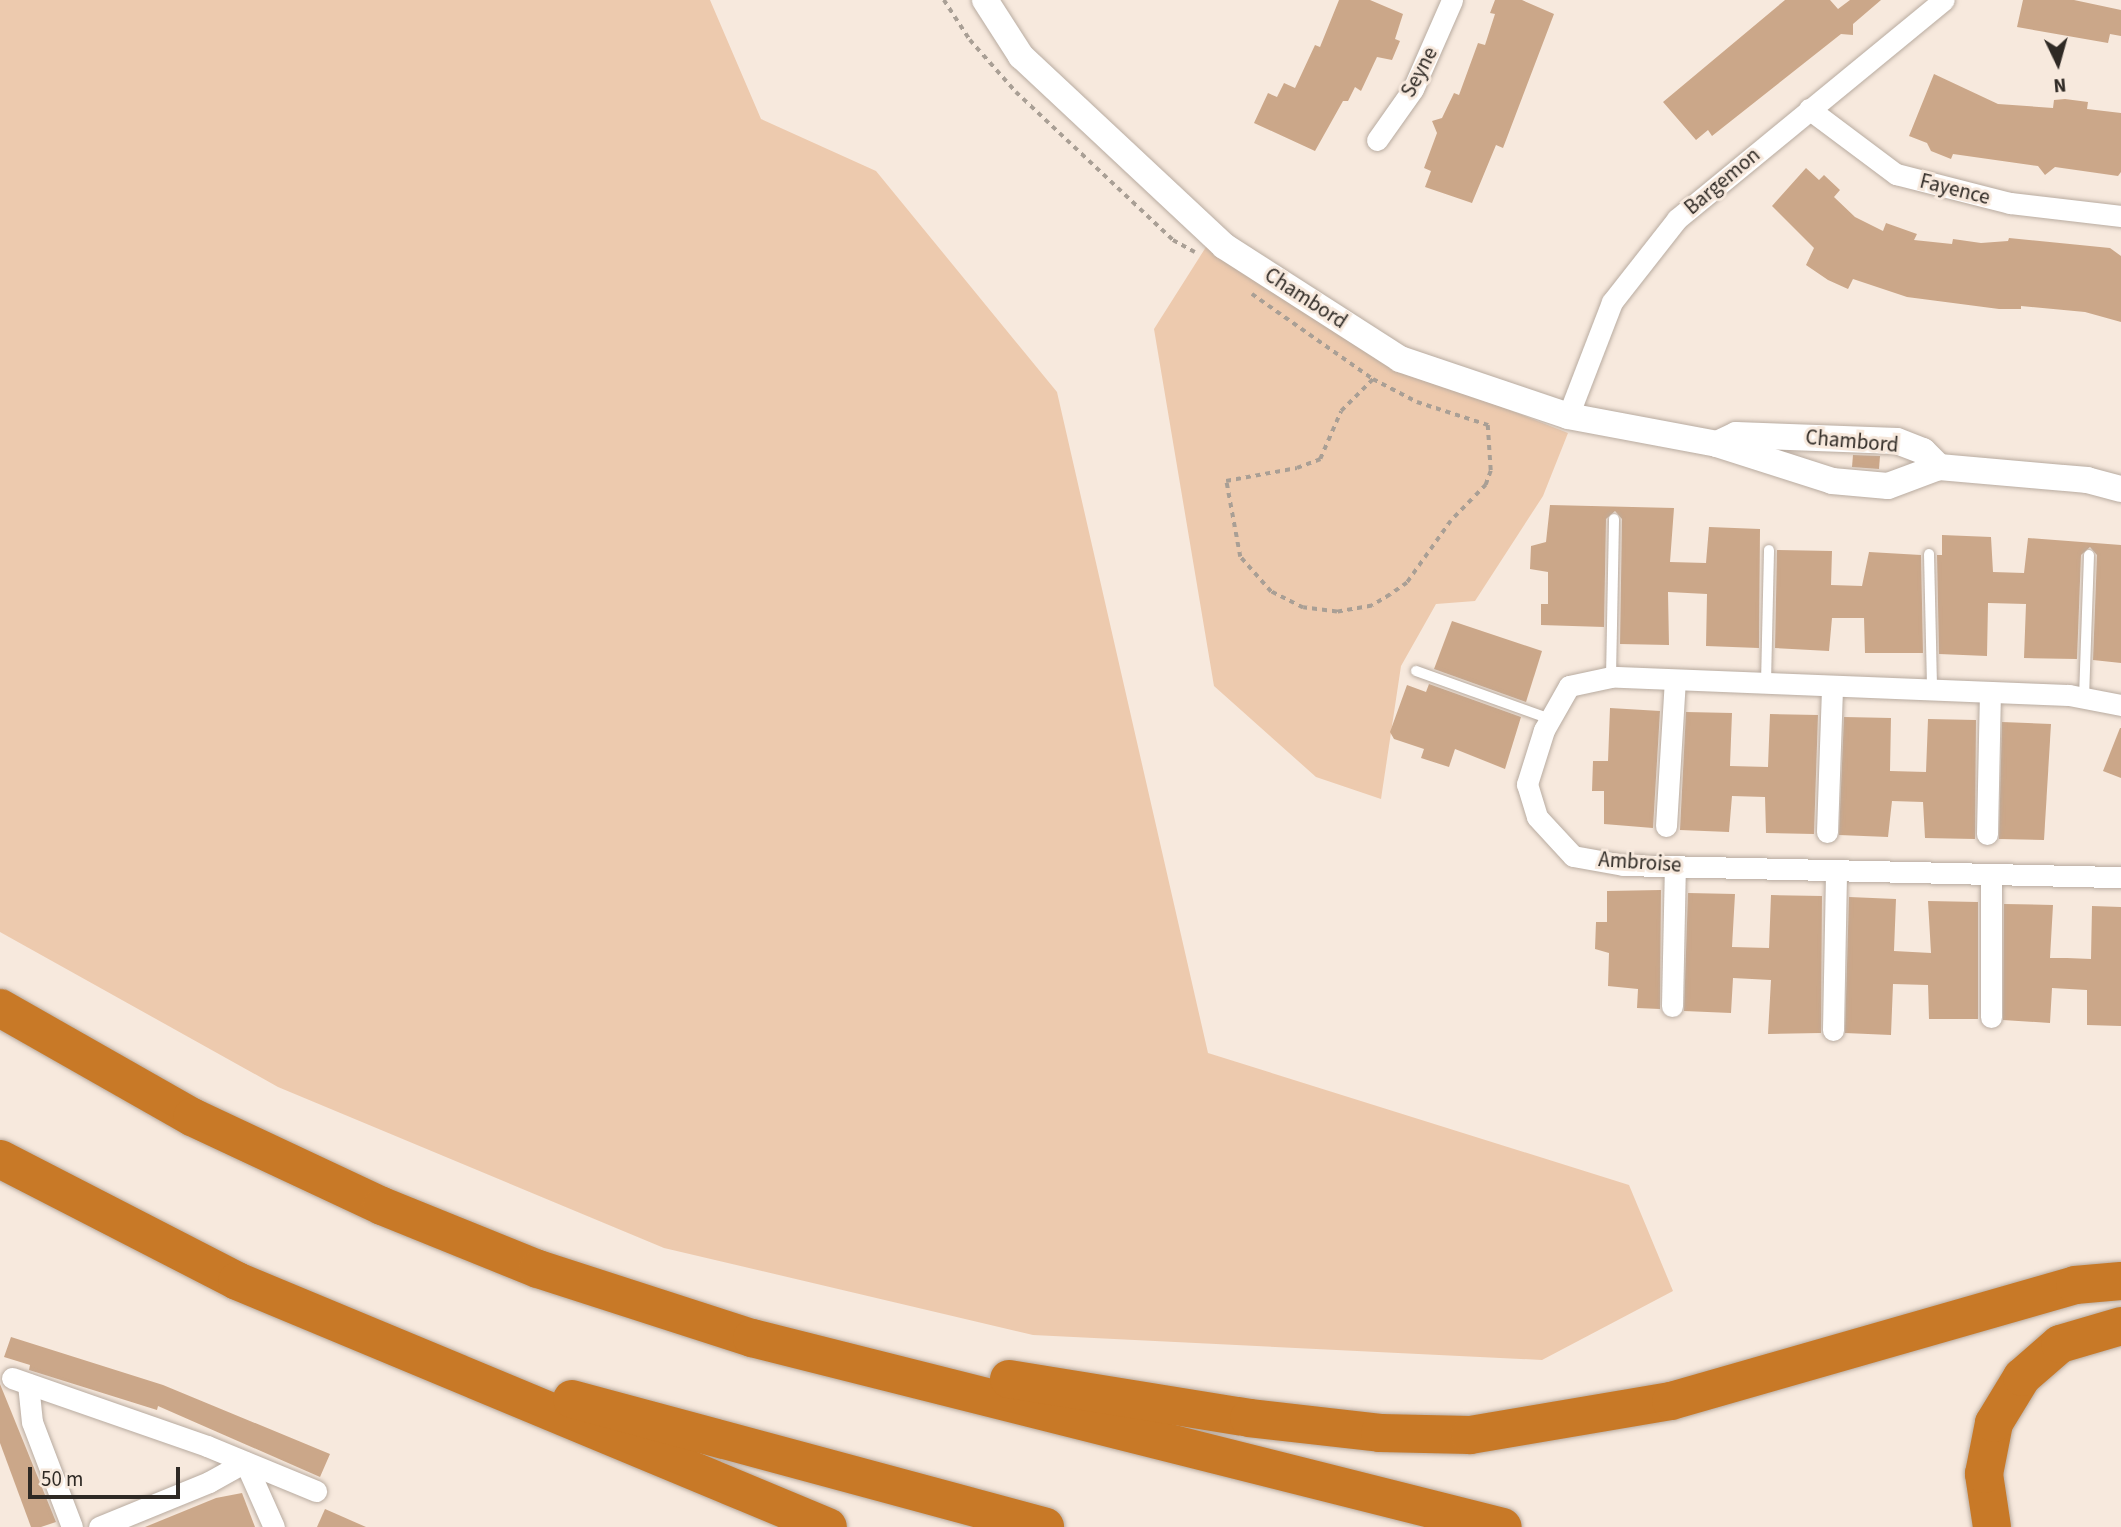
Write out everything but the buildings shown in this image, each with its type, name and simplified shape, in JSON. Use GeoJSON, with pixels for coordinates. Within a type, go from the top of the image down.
{"type":"FeatureCollection","features":[{"type":"Feature","properties":{"kind":"highway"},"geometry":{"type":"LineString","coordinates":[[0,1007],[192,1117],[382,1206],[538,1269],[752,1338],[1503,1527]]}},
{"type":"Feature","properties":{"kind":"highway"},"geometry":{"type":"LineString","coordinates":[[0,1159],[237,1282],[828,1527]]}},
{"type":"Feature","properties":{"kind":"highway"},"geometry":{"type":"LineString","coordinates":[[752,1338],[1249,1418],[1391,1434],[1470,1435],[1671,1401],[2074,1285],[2121,1281]]}},
{"type":"Feature","properties":{"kind":"highway"},"geometry":{"type":"LineString","coordinates":[[1992,1527],[1984,1474],[1994,1423],[2022,1377],[2060,1344],[2121,1326]]}},
{"type":"Feature","properties":{"kind":"highway"},"geometry":{"type":"LineString","coordinates":[[418,1357],[1045,1527]]}},
{"type":"Feature","properties":{"kind":"street","name":"Chambord"},"geometry":{"type":"LineString","coordinates":[[985,0],[1021,56],[1224,246],[1400,359],[1568,416],[1717,444],[1826,479],[1888,486],[1931,459]]}},
{"type":"Feature","properties":{"kind":"street","name":"Seyne"},"geometry":{"type":"LineString","coordinates":[[1377,140],[1413,89],[1452,0]]}},
{"type":"Feature","properties":{"kind":"street","name":"Bargemon"},"geometry":{"type":"LineString","coordinates":[[1568,416],[1612,302],[1677,219],[1944,0]]}},
{"type":"Feature","properties":{"kind":"street","name":"Fayence"},"geometry":{"type":"LineString","coordinates":[[1809,109],[1896,174],[2010,203],[2121,216]]}},
{"type":"Feature","properties":{"kind":"street","name":"Chambord"},"geometry":{"type":"LineString","coordinates":[[1717,444],[1736,435],[1897,441],[1931,459],[2087,480],[2121,489]]}},
{"type":"Feature","properties":{"kind":"street"},"geometry":{"type":"LineString","coordinates":[[1826,479],[1828,437]]}},
{"type":"Feature","properties":{"kind":"street","name":"Ambroise"},"geometry":{"type":"LineString","coordinates":[[2121,705],[2084,698],[1990,692],[1611,677],[1569,686],[1550,719],[1527,784],[1538,817],[1573,856],[1623,865],[2121,877]]}},
{"type":"Feature","properties":{"kind":"street"},"geometry":{"type":"LineString","coordinates":[[1666,826],[1675,680]]}},
{"type":"Feature","properties":{"kind":"street"},"geometry":{"type":"LineString","coordinates":[[1827,832],[1832,686]]}},
{"type":"Feature","properties":{"kind":"street"},"geometry":{"type":"LineString","coordinates":[[1987,834],[1990,692]]}},
{"type":"Feature","properties":{"kind":"street"},"geometry":{"type":"LineString","coordinates":[[1672,1006],[1675,866]]}},
{"type":"Feature","properties":{"kind":"street"},"geometry":{"type":"LineString","coordinates":[[1832,1030],[1836,870]]}},
{"type":"Feature","properties":{"kind":"street"},"geometry":{"type":"LineString","coordinates":[[1991,874],[1991,1017]]}},
{"type":"Feature","properties":{"kind":"street"},"geometry":{"type":"LineString","coordinates":[[72,1527],[32,1422],[20,1381],[245,1462],[316,1491]]}},
{"type":"Feature","properties":{"kind":"street"},"geometry":{"type":"LineString","coordinates":[[99,1527],[209,1482],[245,1462]]}},
{"type":"Feature","properties":{"kind":"street"},"geometry":{"type":"LineString","coordinates":[[245,1462],[274,1527]]}},
{"type":"Feature","properties":{"kind":"lane"},"geometry":{"type":"LineString","coordinates":[[1611,677],[1614,519]]}},
{"type":"Feature","properties":{"kind":"lane"},"geometry":{"type":"LineString","coordinates":[[1766,683],[1769,550]]}},
{"type":"Feature","properties":{"kind":"lane"},"geometry":{"type":"LineString","coordinates":[[1929,554],[1932,690]]}},
{"type":"Feature","properties":{"kind":"lane"},"geometry":{"type":"LineString","coordinates":[[2084,698],[2089,555]]}},
{"type":"Feature","properties":{"kind":"lane"},"geometry":{"type":"LineString","coordinates":[[1416,671],[1550,719]]}},
{"type":"Feature","properties":{"kind":"path"},"geometry":{"type":"LineString","coordinates":[[1373,379],[1417,402],[1488,425],[1491,471],[1486,485],[1451,521],[1407,583],[1372,606],[1321,612],[1285,601],[1260,583],[1240,557],[1226,481],[1297,468],[1320,459],[1341,411],[1373,379]]}},
{"type":"Feature","properties":{"kind":"shaded area"},"geometry":{"type":"Polygon","coordinates":[[[0,0],[710,0],[761,119],[876,171],[1057,392],[1208,1053],[1629,1185],[1673,1291],[1542,1360],[1033,1335],[664,1248],[278,1087],[0,932],[0,0]]]}},
{"type":"Feature","properties":{"kind":"shaded area"},"geometry":{"type":"Polygon","coordinates":[[[1206,247],[1372,356],[1568,433],[1543,496],[1475,601],[1436,604],[1401,666],[1381,799],[1316,777],[1214,686],[1154,329],[1206,247]]]}}]}
